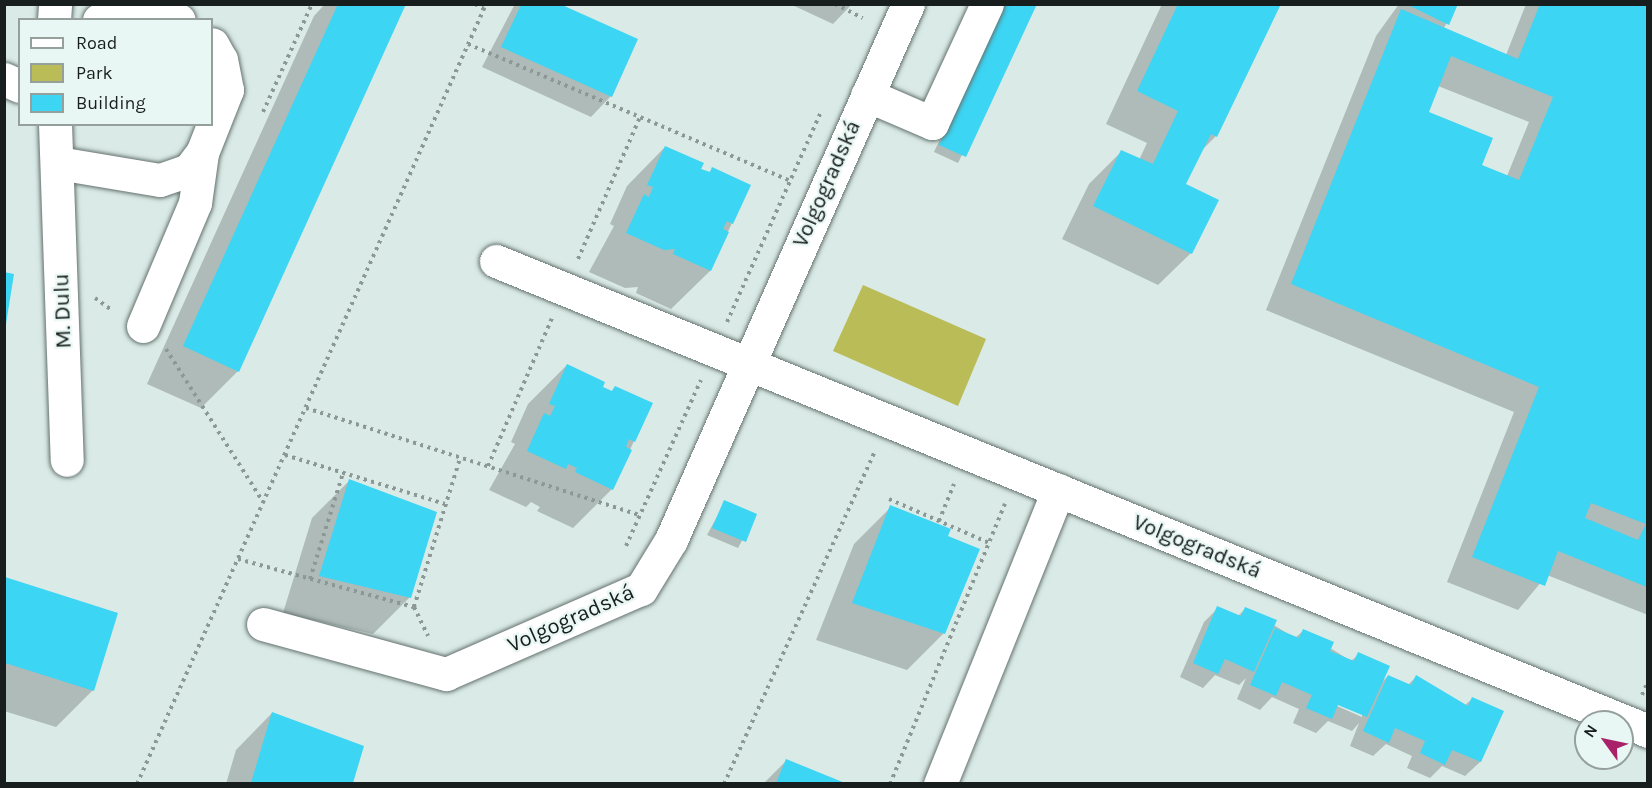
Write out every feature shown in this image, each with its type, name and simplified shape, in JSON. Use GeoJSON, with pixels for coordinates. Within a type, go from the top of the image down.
{"type":"FeatureCollection","features":[{"type":"Feature","properties":{"kind":"street"},"geometry":{"type":"LineString","coordinates":[[104,18],[139,4]]}},
{"type":"Feature","properties":{"kind":"street"},"geometry":{"type":"LineString","coordinates":[[151,4],[175,18]]}},
{"type":"Feature","properties":{"kind":"street","name":"Volgogradská"},"geometry":{"type":"LineString","coordinates":[[263,624],[446,675],[641,589],[671,540],[747,363],[908,4]]}},
{"type":"Feature","properties":{"kind":"street"},"geometry":{"type":"LineString","coordinates":[[867,95],[932,123],[987,4]]}},
{"type":"Feature","properties":{"kind":"street"},"geometry":{"type":"LineString","coordinates":[[213,46],[222,60],[227,90],[213,125]]}},
{"type":"Feature","properties":{"kind":"street"},"geometry":{"type":"LineString","coordinates":[[4,79],[18,85]]}},
{"type":"Feature","properties":{"kind":"street","name":"M. Dulu"},"geometry":{"type":"LineString","coordinates":[[54,126],[58,163],[68,460]]}},
{"type":"Feature","properties":{"kind":"street"},"geometry":{"type":"LineString","coordinates":[[140,328],[195,203],[202,153],[213,126]]}},
{"type":"Feature","properties":{"kind":"street"},"geometry":{"type":"LineString","coordinates":[[58,163],[160,180],[189,170],[202,153]]}},
{"type":"Feature","properties":{"kind":"street","name":"Volgogradská"},"geometry":{"type":"LineString","coordinates":[[496,261],[1647,730]]}},
{"type":"Feature","properties":{"kind":"street"},"geometry":{"type":"LineString","coordinates":[[940,783],[1058,490]]}},
{"type":"Feature","properties":{"kind":"path"},"geometry":{"type":"LineString","coordinates":[[263,112],[312,4]]}},
{"type":"Feature","properties":{"kind":"path"},"geometry":{"type":"LineString","coordinates":[[137,783],[485,7],[475,4]]}},
{"type":"Feature","properties":{"kind":"path"},"geometry":{"type":"LineString","coordinates":[[835,4],[863,18]]}},
{"type":"Feature","properties":{"kind":"path"},"geometry":{"type":"LineString","coordinates":[[858,28],[866,11]]}},
{"type":"Feature","properties":{"kind":"path"},"geometry":{"type":"LineString","coordinates":[[468,44],[790,181]]}},
{"type":"Feature","properties":{"kind":"path"},"geometry":{"type":"LineString","coordinates":[[714,350],[824,105]]}},
{"type":"Feature","properties":{"kind":"path"},"geometry":{"type":"LineString","coordinates":[[62,272],[140,328],[263,502]]}},
{"type":"Feature","properties":{"kind":"path"},"geometry":{"type":"LineString","coordinates":[[306,408],[639,515]]}},
{"type":"Feature","properties":{"kind":"path"},"geometry":{"type":"LineString","coordinates":[[724,783],[888,421]]}},
{"type":"Feature","properties":{"kind":"path"},"geometry":{"type":"LineString","coordinates":[[939,521],[967,453]]}},
{"type":"Feature","properties":{"kind":"path"},"geometry":{"type":"LineString","coordinates":[[285,454],[445,504]]}},
{"type":"Feature","properties":{"kind":"path"},"geometry":{"type":"LineString","coordinates":[[238,560],[414,606],[460,458]]}},
{"type":"Feature","properties":{"kind":"path"},"geometry":{"type":"LineString","coordinates":[[310,579],[343,473]]}},
{"type":"Feature","properties":{"kind":"path"},"geometry":{"type":"LineString","coordinates":[[890,783],[1018,473]]}},
{"type":"Feature","properties":{"kind":"path"},"geometry":{"type":"LineString","coordinates":[[888,499],[989,543]]}},
{"type":"Feature","properties":{"kind":"green space"},"geometry":{"type":"Polygon","coordinates":[[[863,285],[986,339],[958,406],[833,351],[863,285]]]}},
{"type":"Feature","properties":{"kind":"building"},"geometry":{"type":"Polygon","coordinates":[[[338,4],[406,4],[239,372],[183,346],[338,4]]]}},
{"type":"Feature","properties":{"kind":"building"},"geometry":{"type":"Polygon","coordinates":[[[1005,4],[1037,4],[966,157],[939,145],[1005,4]]]}},
{"type":"Feature","properties":{"kind":"building"},"geometry":{"type":"Polygon","coordinates":[[[1178,4],[1281,4],[1217,137],[1211,134],[1186,184],[1219,200],[1192,254],[1093,206],[1121,150],[1153,164],[1178,111],[1137,91],[1178,4]]]}},
{"type":"Feature","properties":{"kind":"building"},"geometry":{"type":"Polygon","coordinates":[[[1406,4],[1458,4],[1449,25],[1406,4]]]}},
{"type":"Feature","properties":{"kind":"building"},"geometry":{"type":"Polygon","coordinates":[[[1540,4],[1647,4],[1647,587],[1558,551],[1545,586],[1472,557],[1539,387],[1291,284],[1401,9],[1518,59],[1540,4]],[[1451,56],[1429,112],[1493,138],[1482,165],[1519,180],[1553,97],[1451,56]],[[1591,503],[1585,518],[1638,540],[1646,524],[1591,503]]]}},
{"type":"Feature","properties":{"kind":"building"},"geometry":{"type":"Polygon","coordinates":[[[521,5],[562,5],[638,39],[612,97],[501,47],[521,5]]]}},
{"type":"Feature","properties":{"kind":"building"},"geometry":{"type":"Polygon","coordinates":[[[665,146],[704,163],[701,169],[710,172],[712,167],[751,185],[733,224],[727,221],[723,229],[729,232],[711,271],[673,254],[675,249],[664,250],[626,233],[644,194],[649,197],[653,187],[647,185],[665,146]]]}},
{"type":"Feature","properties":{"kind":"building"},"geometry":{"type":"Polygon","coordinates":[[[4,272],[14,274],[6,324],[4,324],[4,272]]]}},
{"type":"Feature","properties":{"kind":"building"},"geometry":{"type":"Polygon","coordinates":[[[567,364],[605,382],[603,387],[612,391],[615,386],[653,403],[635,442],[629,439],[626,447],[632,450],[613,490],[575,472],[577,468],[568,464],[566,469],[527,451],[544,413],[550,416],[555,406],[549,404],[567,364]]]}},
{"type":"Feature","properties":{"kind":"building"},"geometry":{"type":"Polygon","coordinates":[[[349,479],[437,512],[411,598],[319,576],[349,479]]]}},
{"type":"Feature","properties":{"kind":"building"},"geometry":{"type":"Polygon","coordinates":[[[724,500],[757,514],[746,542],[712,528],[724,500]]]}},
{"type":"Feature","properties":{"kind":"building"},"geometry":{"type":"Polygon","coordinates":[[[890,505],[951,529],[948,536],[980,549],[945,634],[852,603],[890,505]]]}},
{"type":"Feature","properties":{"kind":"building"},"geometry":{"type":"Polygon","coordinates":[[[5,577],[118,613],[94,691],[5,663],[5,577]]]}},
{"type":"Feature","properties":{"kind":"building"},"geometry":{"type":"Polygon","coordinates":[[[1217,606],[1241,616],[1245,607],[1277,620],[1254,672],[1225,659],[1218,674],[1193,663],[1217,606]]]}},
{"type":"Feature","properties":{"kind":"building"},"geometry":{"type":"Polygon","coordinates":[[[1275,628],[1299,638],[1303,629],[1334,642],[1330,651],[1354,661],[1358,652],[1390,666],[1367,717],[1338,705],[1332,719],[1306,708],[1312,695],[1282,682],[1276,696],[1250,685],[1275,628]]]}},
{"type":"Feature","properties":{"kind":"building"},"geometry":{"type":"Polygon","coordinates":[[[1388,675],[1411,685],[1416,675],[1468,706],[1472,697],[1504,711],[1481,762],[1452,750],[1445,765],[1420,753],[1425,741],[1395,728],[1389,743],[1363,731],[1388,675]]]}},
{"type":"Feature","properties":{"kind":"building"},"geometry":{"type":"Polygon","coordinates":[[[272,712],[364,746],[353,783],[251,783],[272,712]]]}},
{"type":"Feature","properties":{"kind":"building"},"geometry":{"type":"Polygon","coordinates":[[[786,759],[845,783],[776,783],[786,759]]]}}]}
